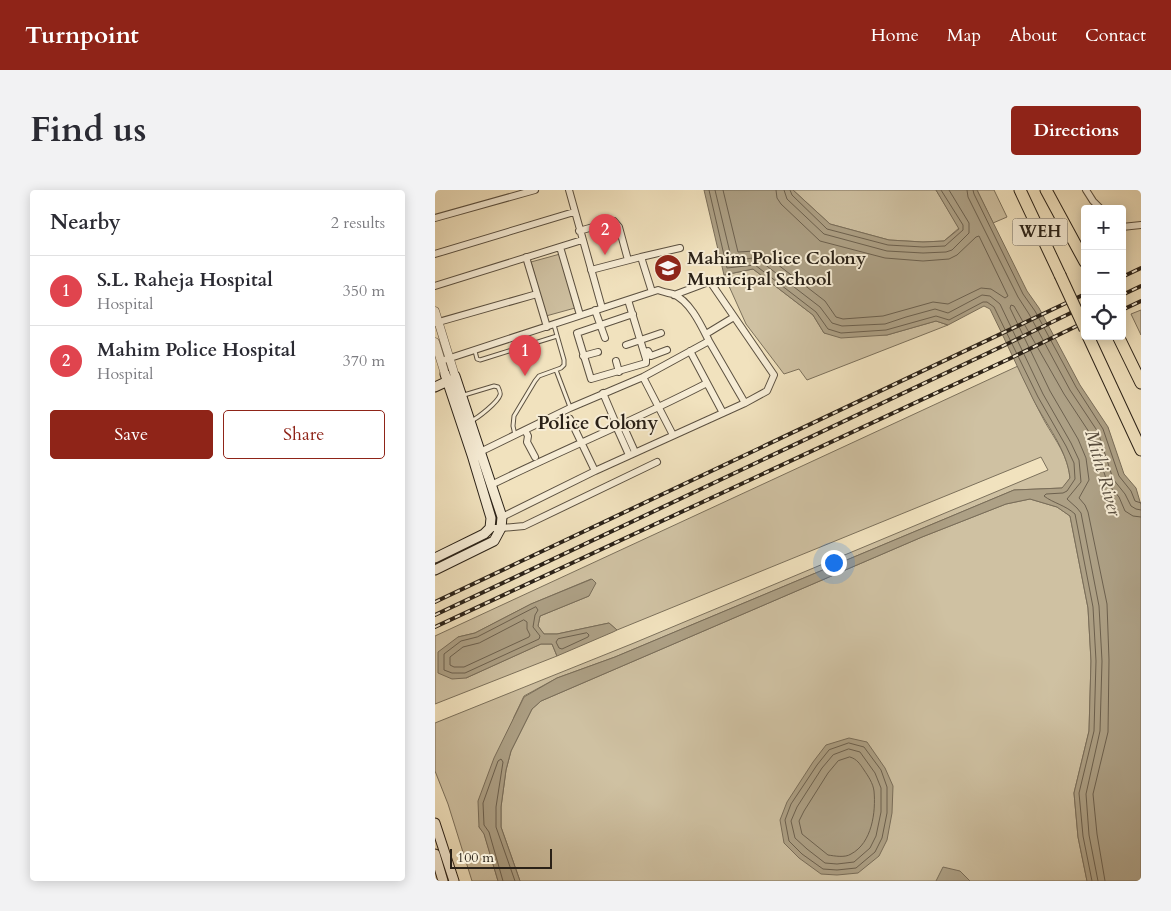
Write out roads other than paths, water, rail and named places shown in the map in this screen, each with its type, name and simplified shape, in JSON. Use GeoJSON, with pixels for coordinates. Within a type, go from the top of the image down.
{"type":"FeatureCollection","features":[{"type":"Feature","properties":{"kind":"highway","name":"WEH"},"geometry":{"type":"LineString","coordinates":[[1020,190],[1081,320]]}},
{"type":"Feature","properties":{"kind":"highway","name":"WEH"},"geometry":{"type":"LineString","coordinates":[[1046,190],[1081,255]]}},
{"type":"Feature","properties":{"kind":"highway"},"geometry":{"type":"LineString","coordinates":[[1090,340],[1141,450]]}},
{"type":"Feature","properties":{"kind":"highway"},"geometry":{"type":"LineString","coordinates":[[1120,340],[1141,383]]}},
{"type":"Feature","properties":{"kind":"main road"},"geometry":{"type":"LineString","coordinates":[[435,378],[449,377]]}},
{"type":"Feature","properties":{"kind":"main road"},"geometry":{"type":"LineString","coordinates":[[435,387],[449,377]]}},
{"type":"Feature","properties":{"kind":"main road"},"geometry":{"type":"LineString","coordinates":[[435,558],[484,534],[490,528],[491,518],[469,421],[461,396],[449,377]]}},
{"type":"Feature","properties":{"kind":"main road"},"geometry":{"type":"LineString","coordinates":[[435,570],[494,541],[501,528],[502,517],[491,485],[476,454],[449,377]]}},
{"type":"Feature","properties":{"kind":"main road"},"geometry":{"type":"LineString","coordinates":[[435,823],[454,881]]}},
{"type":"Feature","properties":{"kind":"main road"},"geometry":{"type":"LineString","coordinates":[[435,854],[443,881]]}},
{"type":"Feature","properties":{"kind":"street"},"geometry":{"type":"LineString","coordinates":[[435,218],[535,190]]}},
{"type":"Feature","properties":{"kind":"street"},"geometry":{"type":"LineString","coordinates":[[569,190],[591,270],[605,338]]}},
{"type":"Feature","properties":{"kind":"street"},"geometry":{"type":"LineString","coordinates":[[1086,190],[1097,205]]}},
{"type":"Feature","properties":{"kind":"street"},"geometry":{"type":"LineString","coordinates":[[435,254],[575,212]]}},
{"type":"Feature","properties":{"kind":"street"},"geometry":{"type":"LineString","coordinates":[[579,231],[613,221],[619,227],[628,260]]}},
{"type":"Feature","properties":{"kind":"street"},"geometry":{"type":"LineString","coordinates":[[1126,227],[1141,225]]}},
{"type":"Feature","properties":{"kind":"street"},"geometry":{"type":"LineString","coordinates":[[435,286],[582,240]]}},
{"type":"Feature","properties":{"kind":"street"},"geometry":{"type":"LineString","coordinates":[[560,247],[580,315]]}},
{"type":"Feature","properties":{"kind":"street"},"geometry":{"type":"LineString","coordinates":[[591,270],[680,248]]}},
{"type":"Feature","properties":{"kind":"street"},"geometry":{"type":"LineString","coordinates":[[526,257],[537,294],[550,326]]}},
{"type":"Feature","properties":{"kind":"street"},"geometry":{"type":"LineString","coordinates":[[641,257],[652,292]]}},
{"type":"Feature","properties":{"kind":"street"},"geometry":{"type":"LineString","coordinates":[[502,517],[595,470],[745,403],[767,391],[774,375],[711,283],[706,283],[674,295]]}},
{"type":"Feature","properties":{"kind":"street"},"geometry":{"type":"LineString","coordinates":[[445,360],[658,290],[683,300],[706,334],[745,403]]}},
{"type":"Feature","properties":{"kind":"street"},"geometry":{"type":"LineString","coordinates":[[437,323],[537,294]]}},
{"type":"Feature","properties":{"kind":"street"},"geometry":{"type":"LineString","coordinates":[[628,300],[633,314],[644,352],[645,364],[591,379],[577,333],[633,314]]}},
{"type":"Feature","properties":{"kind":"street"},"geometry":{"type":"LineString","coordinates":[[435,310],[449,377]]}},
{"type":"Feature","properties":{"kind":"street"},"geometry":{"type":"LineString","coordinates":[[706,334],[734,316]]}},
{"type":"Feature","properties":{"kind":"street"},"geometry":{"type":"LineString","coordinates":[[626,346],[661,334]]}},
{"type":"Feature","properties":{"kind":"street"},"geometry":{"type":"LineString","coordinates":[[476,454],[570,408],[643,377],[709,341]]}},
{"type":"Feature","properties":{"kind":"street"},"geometry":{"type":"LineString","coordinates":[[435,342],[445,360]]}},
{"type":"Feature","properties":{"kind":"street"},"geometry":{"type":"LineString","coordinates":[[652,355],[667,350]]}},
{"type":"Feature","properties":{"kind":"street"},"geometry":{"type":"LineString","coordinates":[[644,352],[647,351],[652,355],[657,369]]}},
{"type":"Feature","properties":{"kind":"street"},"geometry":{"type":"LineString","coordinates":[[690,351],[723,413]]}},
{"type":"Feature","properties":{"kind":"street"},"geometry":{"type":"LineString","coordinates":[[583,356],[598,352]]}},
{"type":"Feature","properties":{"kind":"street"},"geometry":{"type":"LineString","coordinates":[[616,362],[619,372]]}},
{"type":"Feature","properties":{"kind":"street"},"geometry":{"type":"LineString","coordinates":[[643,377],[673,435]]}},
{"type":"Feature","properties":{"kind":"street"},"geometry":{"type":"LineString","coordinates":[[491,485],[580,442],[659,408],[707,383]]}},
{"type":"Feature","properties":{"kind":"street"},"geometry":{"type":"LineString","coordinates":[[603,393],[632,453]]}},
{"type":"Feature","properties":{"kind":"street"},"geometry":{"type":"LineString","coordinates":[[570,419],[595,470]]}},
{"type":"Feature","properties":{"kind":"street"},"geometry":{"type":"LineString","coordinates":[[525,430],[528,436],[527,442],[535,457]]}},
{"type":"Feature","properties":{"kind":"street"},"geometry":{"type":"LineString","coordinates":[[490,528],[524,526],[657,462]]}},
{"type":"Feature","properties":{"kind":"lane"},"geometry":{"type":"LineString","coordinates":[[515,435],[513,426],[514,416],[535,381],[539,376],[563,367],[565,363],[557,336],[550,326]]}},
{"type":"Feature","properties":{"kind":"lane"},"geometry":{"type":"LineString","coordinates":[[474,351],[477,359],[480,360],[557,336]]}},
{"type":"Feature","properties":{"kind":"lane"},"geometry":{"type":"LineString","coordinates":[[556,370],[570,408]]}},
{"type":"Feature","properties":{"kind":"lane"},"geometry":{"type":"LineString","coordinates":[[461,396],[494,386],[498,387],[500,392],[499,397],[480,417],[469,421]]}},
{"type":"Feature","properties":{"kind":"water","name":"Mithi River"},"geometry":{"type":"Polygon","coordinates":[[[704,190],[793,190],[830,224],[889,240],[923,242],[944,241],[959,229],[936,190],[977,190],[1027,291],[1039,308],[1080,385],[1108,427],[1124,474],[1136,488],[1141,505],[1141,881],[1087,881],[1078,837],[1074,793],[1089,731],[1091,661],[1088,608],[1070,516],[1057,507],[1030,499],[1006,504],[922,537],[541,701],[532,709],[511,751],[506,770],[501,807],[501,827],[520,881],[498,881],[484,834],[479,827],[478,801],[494,758],[524,697],[557,678],[615,657],[1014,490],[1062,488],[1070,478],[1065,457],[1033,399],[990,309],[984,306],[948,325],[936,321],[887,335],[841,338],[824,333],[813,315],[753,269],[724,275],[704,190]]]}},
{"type":"Feature","properties":{"kind":"water"},"geometry":{"type":"Polygon","coordinates":[[[592,579],[596,583],[589,596],[540,616],[538,626],[544,634],[557,634],[609,623],[617,630],[557,656],[552,644],[541,644],[466,678],[452,679],[438,673],[438,652],[458,637],[475,633],[531,604],[592,579]]]}},
{"type":"Feature","properties":{"kind":"water"},"geometry":{"type":"Polygon","coordinates":[[[849,738],[867,742],[885,768],[893,786],[892,813],[887,840],[879,856],[858,873],[821,874],[799,858],[784,843],[780,820],[787,802],[826,745],[849,738]]]}},
{"type":"Feature","properties":{"kind":"water"},"geometry":{"type":"Polygon","coordinates":[[[943,867],[960,871],[970,881],[936,881],[943,867]]]}},
{"type":"Feature","properties":{"kind":"railway"},"geometry":{"type":"LineString","coordinates":[[1126,275],[1141,268]]}},
{"type":"Feature","properties":{"kind":"railway"},"geometry":{"type":"LineString","coordinates":[[1126,293],[1141,286]]}},
{"type":"Feature","properties":{"kind":"railway"},"geometry":{"type":"LineString","coordinates":[[435,602],[1083,295]]}},
{"type":"Feature","properties":{"kind":"railway"},"geometry":{"type":"LineString","coordinates":[[1126,308],[1141,301]]}},
{"type":"Feature","properties":{"kind":"railway"},"geometry":{"type":"LineString","coordinates":[[435,615],[1081,308]]}},
{"type":"Feature","properties":{"kind":"railway"},"geometry":{"type":"LineString","coordinates":[[435,627],[1081,324]]}},
{"type":"Feature","properties":{"kind":"place","name":"Mahim Police Hospital"},"geometry":{"type":"Point","coordinates":[605,255]}},
{"type":"Feature","properties":{"kind":"place","name":"Mahim Police Colony Municipal School"},"geometry":{"type":"Point","coordinates":[668,268]}},
{"type":"Feature","properties":{"kind":"place","name":"S.L. Raheja Hospital"},"geometry":{"type":"Point","coordinates":[525,376]}},
{"type":"Feature","properties":{"kind":"district","name":"Police Colony"},"geometry":{"type":"Point","coordinates":[598,423]}}]}
